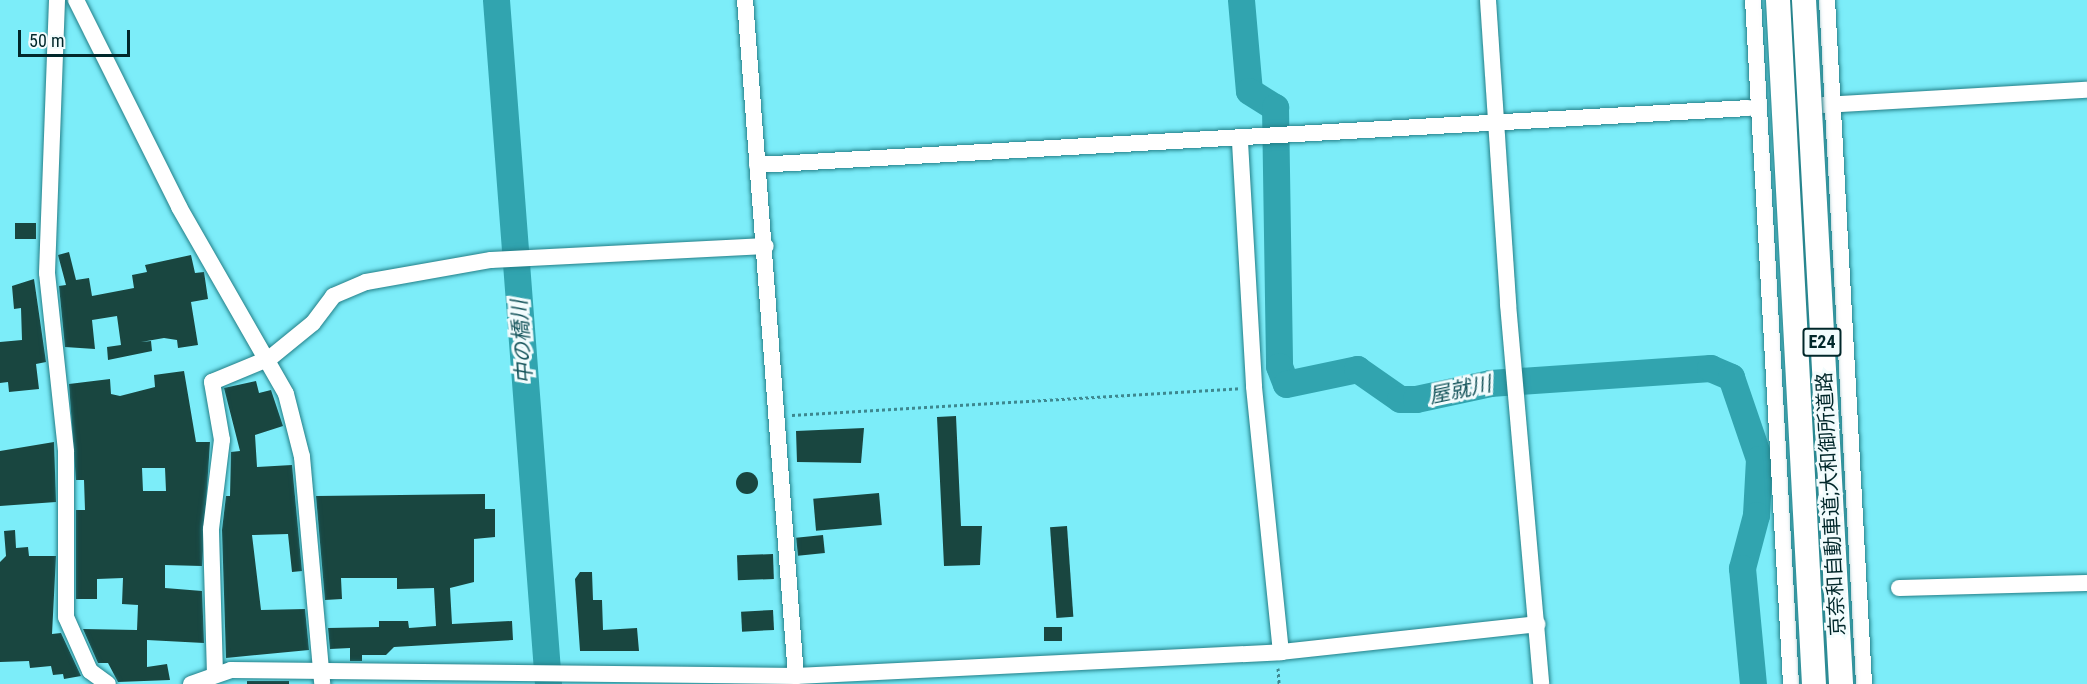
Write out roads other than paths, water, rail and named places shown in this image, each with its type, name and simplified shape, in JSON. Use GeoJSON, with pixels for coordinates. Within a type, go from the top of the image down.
{"type":"FeatureCollection","features":[{"type":"Feature","properties":{"kind":"highway","name":"京奈和自動車道;大和御所道路"},"geometry":{"type":"LineString","coordinates":[[1778,0],[1814,684]]}},
{"type":"Feature","properties":{"kind":"highway","name":"京奈和自動車道;大和御所道路"},"geometry":{"type":"LineString","coordinates":[[1804,0],[1841,684]]}},
{"type":"Feature","properties":{"kind":"street"},"geometry":{"type":"LineString","coordinates":[[57,0],[47,273],[66,452],[66,617],[86,664],[108,684]]}},
{"type":"Feature","properties":{"kind":"street"},"geometry":{"type":"LineString","coordinates":[[76,0],[179,207],[270,358],[286,394],[302,457],[322,679]]}},
{"type":"Feature","properties":{"kind":"street"},"geometry":{"type":"LineString","coordinates":[[745,0],[757,165],[766,246],[775,416],[796,676]]}},
{"type":"Feature","properties":{"kind":"street"},"geometry":{"type":"LineString","coordinates":[[1488,0],[1541,684]]}},
{"type":"Feature","properties":{"kind":"street"},"geometry":{"type":"LineString","coordinates":[[1753,0],[1754,108],[1791,684]]}},
{"type":"Feature","properties":{"kind":"street"},"geometry":{"type":"LineString","coordinates":[[1827,0],[1864,684]]}},
{"type":"Feature","properties":{"kind":"street"},"geometry":{"type":"LineString","coordinates":[[757,165],[1240,142],[1263,136],[1499,126],[1754,108],[2087,90]]}},
{"type":"Feature","properties":{"kind":"street"},"geometry":{"type":"LineString","coordinates":[[1240,142],[1254,387],[1281,652]]}},
{"type":"Feature","properties":{"kind":"street"},"geometry":{"type":"LineString","coordinates":[[215,675],[211,529],[222,440],[212,382],[270,358],[313,323],[333,296],[366,282],[491,260],[766,246]]}},
{"type":"Feature","properties":{"kind":"street"},"geometry":{"type":"LineString","coordinates":[[1899,588],[2087,583]]}},
{"type":"Feature","properties":{"kind":"street"},"geometry":{"type":"LineString","coordinates":[[190,684],[237,670],[322,679],[523,671],[569,678],[796,676],[1281,652],[1537,624]]}},
{"type":"Feature","properties":{"kind":"waterway","name":"中の橋川"},"geometry":{"type":"LineString","coordinates":[[496,0],[548,684]]}},
{"type":"Feature","properties":{"kind":"waterway","name":"屋就川"},"geometry":{"type":"LineString","coordinates":[[1241,0],[1249,91],[1275,107],[1279,366],[1286,384],[1357,369],[1400,399],[1416,399],[1490,383],[1710,368],[1731,377],[1759,459],[1756,515],[1742,568],[1753,684]]}}]}
